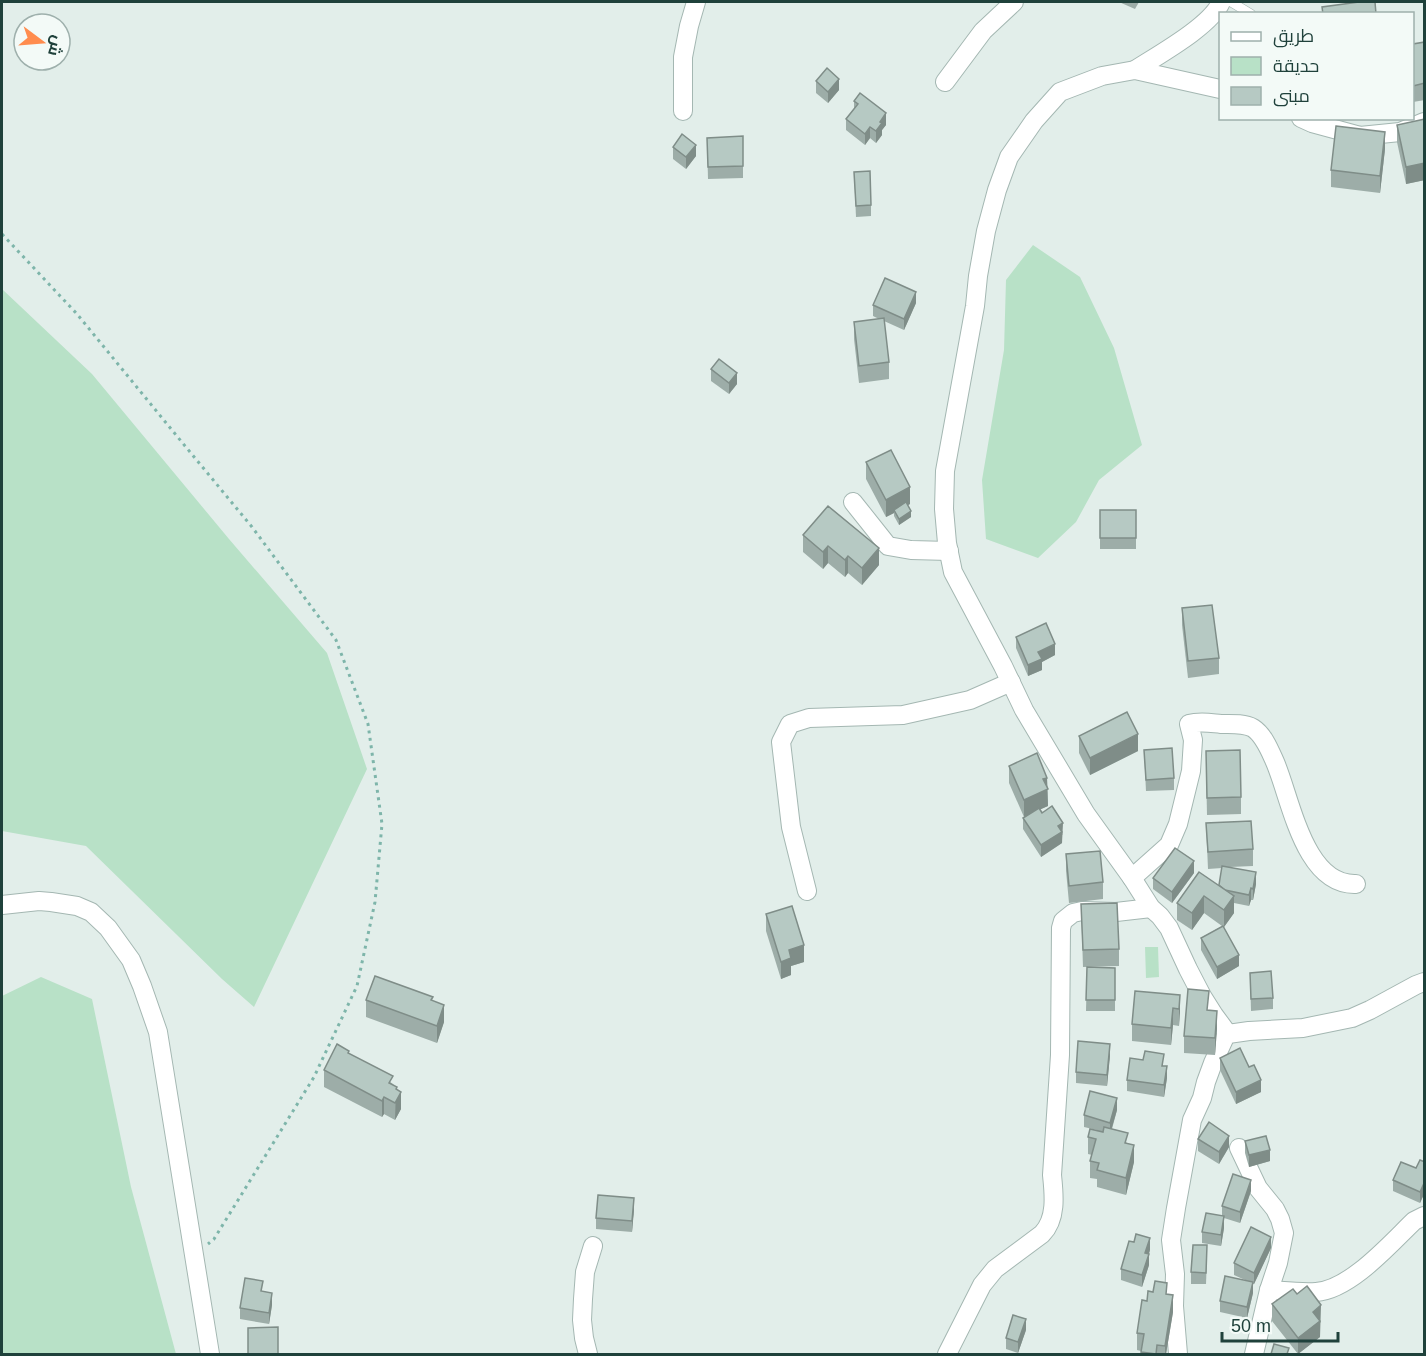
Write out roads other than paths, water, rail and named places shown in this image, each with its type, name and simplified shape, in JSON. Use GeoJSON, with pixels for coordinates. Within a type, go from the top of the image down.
{"type":"FeatureCollection","features":[{"type":"Feature","properties":{"kind":"street"},"geometry":{"type":"LineString","coordinates":[[682,111],[683,57],[696,2]]}},
{"type":"Feature","properties":{"kind":"street"},"geometry":{"type":"LineString","coordinates":[[945,82],[983,31],[1014,2]]}},
{"type":"Feature","properties":{"kind":"street"},"geometry":{"type":"LineString","coordinates":[[1135,70],[1194,31],[1215,13],[1221,2]]}},
{"type":"Feature","properties":{"kind":"street"},"geometry":{"type":"LineString","coordinates":[[1219,89],[1135,70],[1102,76],[1060,92],[1034,122],[1010,157],[996,190],[984,242],[975,306],[945,471],[944,509],[953,572],[1024,710],[1086,814],[1151,908],[1168,928],[1202,996],[1228,1034]]}},
{"type":"Feature","properties":{"kind":"street"},"geometry":{"type":"LineString","coordinates":[[1305,120],[1360,136],[1400,132],[1425,122]]}},
{"type":"Feature","properties":{"kind":"street"},"geometry":{"type":"LineString","coordinates":[[853,502],[888,546],[911,550],[949,551]]}},
{"type":"Feature","properties":{"kind":"street"},"geometry":{"type":"LineString","coordinates":[[807,891],[791,827],[781,742],[790,724],[809,718],[903,715],[970,700],[1011,682]]}},
{"type":"Feature","properties":{"kind":"street"},"geometry":{"type":"LineString","coordinates":[[1132,878],[1169,845],[1178,824],[1191,771],[1193,740],[1189,724],[1197,722],[1246,726],[1262,737],[1274,758],[1310,855],[1328,875],[1346,884],[1356,884]]}},
{"type":"Feature","properties":{"kind":"street"},"geometry":{"type":"LineString","coordinates":[[2,904],[39,901],[76,906],[91,912],[108,928],[131,960],[158,1032],[210,1354]]}},
{"type":"Feature","properties":{"kind":"street"},"geometry":{"type":"LineString","coordinates":[[947,1354],[988,1276],[1042,1234],[1051,1223],[1063,921],[1073,913],[1082,911],[1116,912],[1151,908]]}},
{"type":"Feature","properties":{"kind":"street"},"geometry":{"type":"LineString","coordinates":[[1178,1354],[1172,1240],[1176,1208],[1192,1120],[1224,1038],[1228,1034],[1303,1028],[1352,1018],[1425,982]]}},
{"type":"Feature","properties":{"kind":"street"},"geometry":{"type":"LineString","coordinates":[[1239,1148],[1258,1188],[1275,1209],[1284,1233],[1254,1354]]}},
{"type":"Feature","properties":{"kind":"street"},"geometry":{"type":"LineString","coordinates":[[1269,1290],[1318,1292],[1337,1287],[1359,1272],[1414,1221],[1425,1216]]}},
{"type":"Feature","properties":{"kind":"street"},"geometry":{"type":"LineString","coordinates":[[588,1354],[582,1320],[585,1272],[593,1246]]}},
{"type":"Feature","properties":{"kind":"lane"},"geometry":{"type":"LineString","coordinates":[[1231,2],[1248,12]]}}]}
